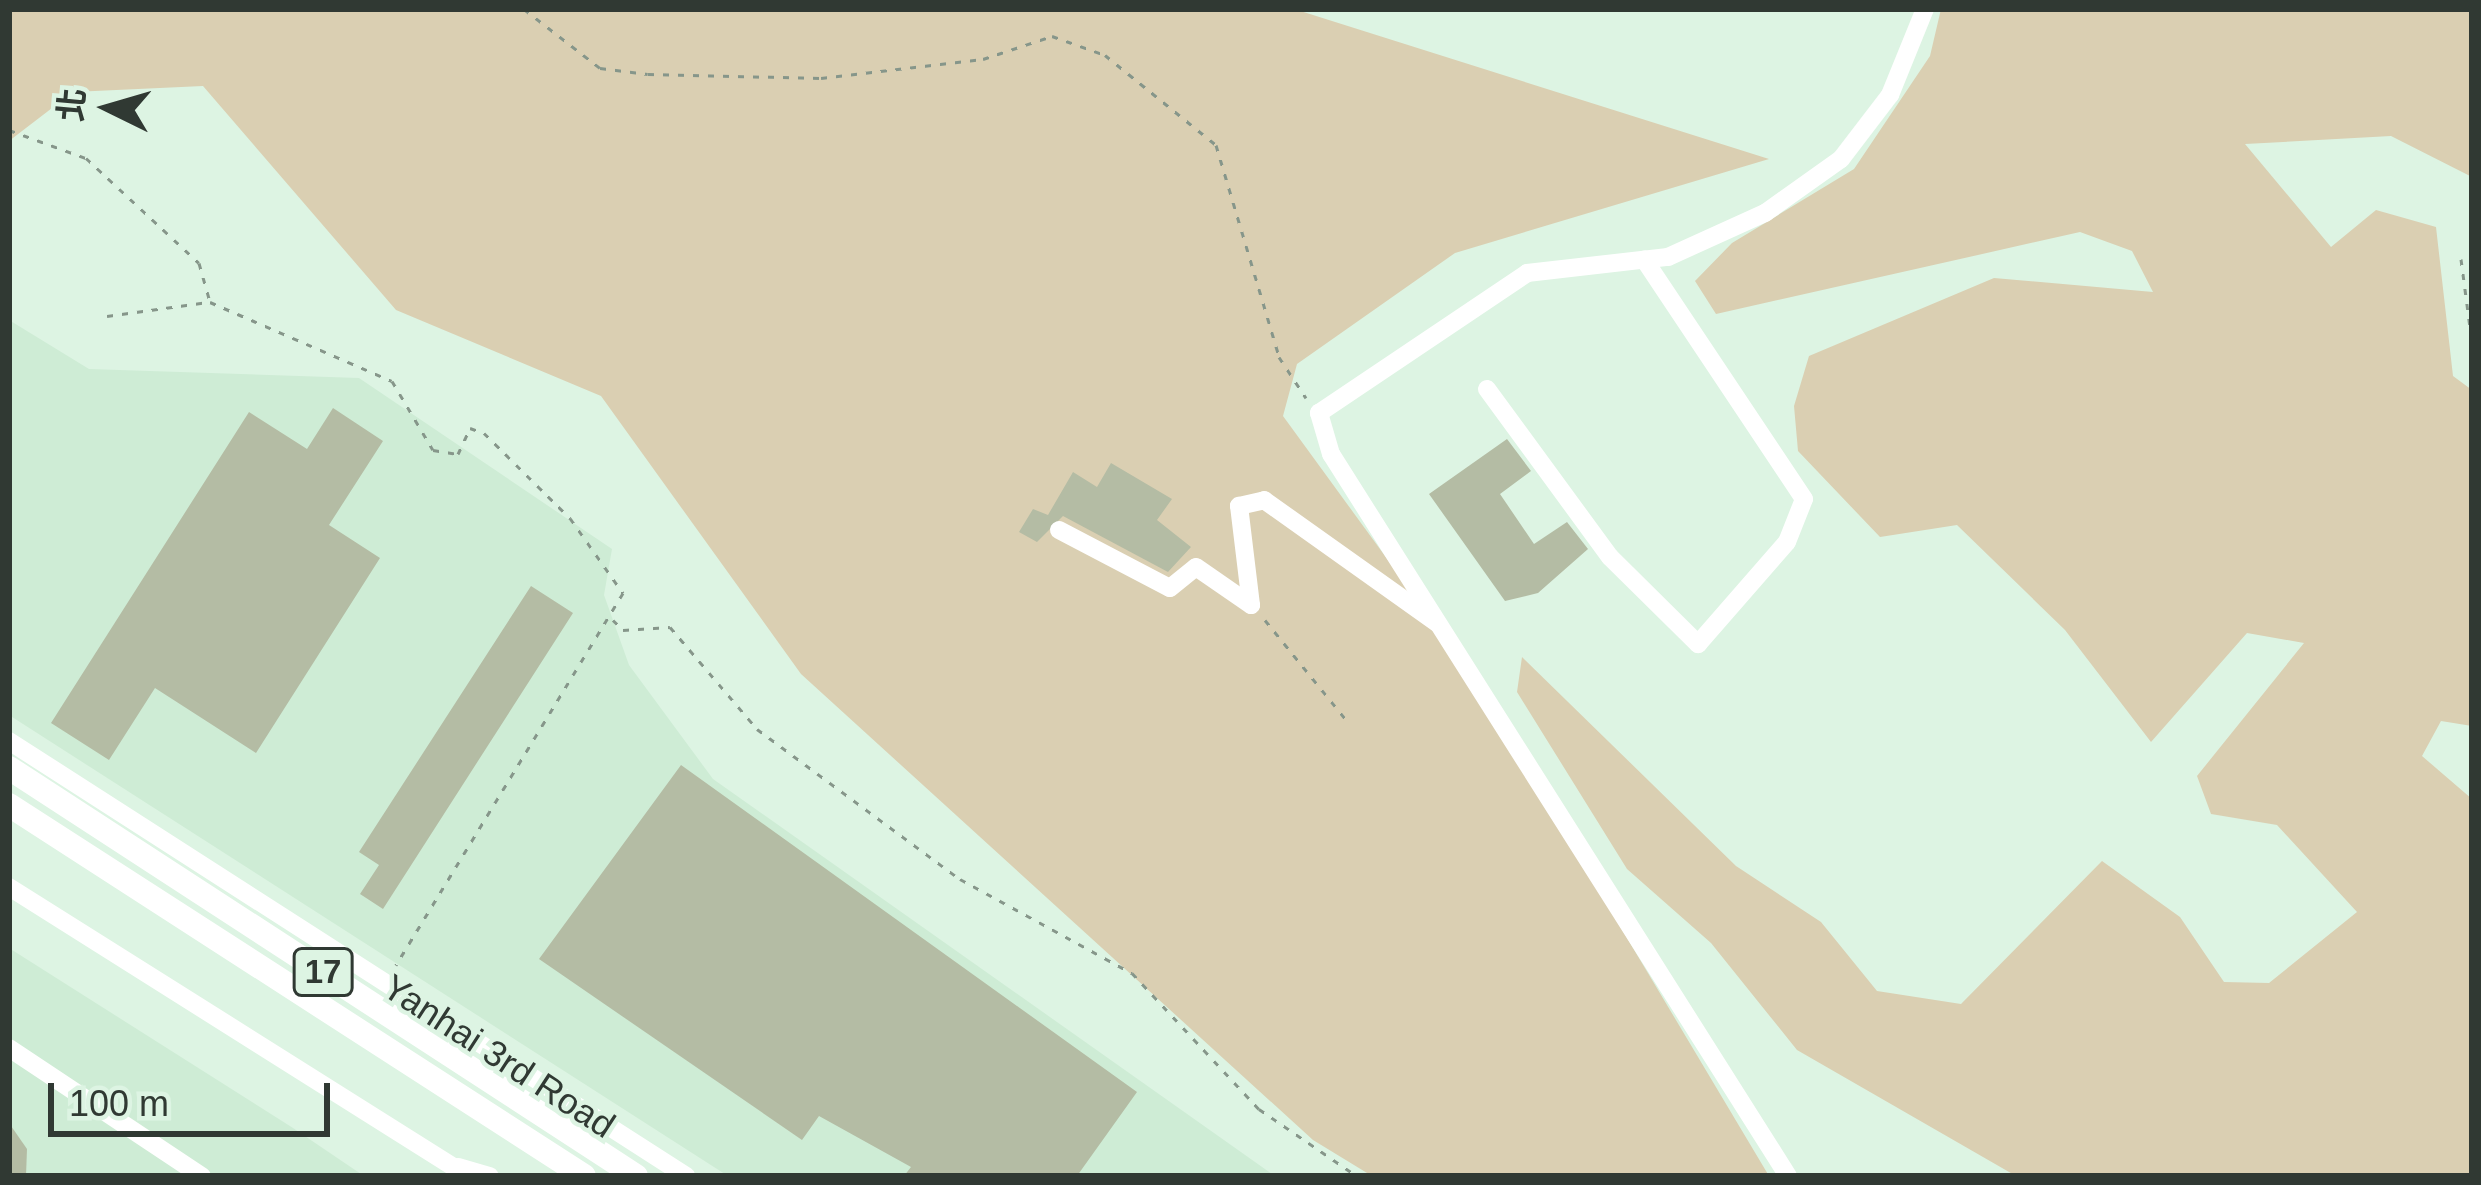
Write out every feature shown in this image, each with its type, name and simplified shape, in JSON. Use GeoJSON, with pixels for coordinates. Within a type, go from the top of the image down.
{"type":"FeatureCollection","features":[{"type":"Feature","properties":{"kind":"main road","name":"Yanhai 3rd Road"},"geometry":{"type":"LineString","coordinates":[[9,768],[102,815],[398,1006],[636,1176]]}},
{"type":"Feature","properties":{"kind":"main road","name":"Yanhai 3rd Road"},"geometry":{"type":"LineString","coordinates":[[9,805],[584,1176]]}},
{"type":"Feature","properties":{"kind":"street"},"geometry":{"type":"LineString","coordinates":[[1788,1176],[1454,638],[1331,454],[1319,413],[1526,273],[1643,259],[1765,213],[1840,160],[1890,94],[1925,9]]}},
{"type":"Feature","properties":{"kind":"street"},"geometry":{"type":"LineString","coordinates":[[1487,389],[1610,556],[1698,644],[1787,542],[1804,499],[1643,259]]}},
{"type":"Feature","properties":{"kind":"street"},"geometry":{"type":"LineString","coordinates":[[1251,605],[1239,506],[1264,500],[1454,638]]}},
{"type":"Feature","properties":{"kind":"street"},"geometry":{"type":"LineString","coordinates":[[1059,530],[1170,588],[1196,567],[1251,605]]}},
{"type":"Feature","properties":{"kind":"street","name":"Yanhai 3rd Road"},"geometry":{"type":"LineString","coordinates":[[9,741],[102,815]]}},
{"type":"Feature","properties":{"kind":"street"},"geometry":{"type":"LineString","coordinates":[[80,850],[102,815]]}},
{"type":"Feature","properties":{"kind":"street"},"geometry":{"type":"LineString","coordinates":[[9,887],[461,1171],[490,1176]]}},
{"type":"Feature","properties":{"kind":"street"},"geometry":{"type":"LineString","coordinates":[[221,941],[243,906]]}},
{"type":"Feature","properties":{"kind":"street"},"geometry":{"type":"LineString","coordinates":[[375,1041],[398,1006]]}},
{"type":"Feature","properties":{"kind":"street","name":"Yanhai 3rd Road"},"geometry":{"type":"LineString","coordinates":[[398,1006],[686,1176]]}},
{"type":"Feature","properties":{"kind":"street"},"geometry":{"type":"LineString","coordinates":[[9,1048],[202,1176]]}},
{"type":"Feature","properties":{"kind":"path"},"geometry":{"type":"LineString","coordinates":[[524,9],[599,68],[648,74],[821,77],[983,59],[1052,36],[1105,56],[1216,145],[1279,357],[1319,413]]}},
{"type":"Feature","properties":{"kind":"path"},"geometry":{"type":"LineString","coordinates":[[9,130],[86,158],[199,263],[210,302]]}},
{"type":"Feature","properties":{"kind":"path"},"geometry":{"type":"LineString","coordinates":[[2461,259],[2472,343]]}},
{"type":"Feature","properties":{"kind":"path"},"geometry":{"type":"LineString","coordinates":[[107,316],[210,302],[392,381],[433,450],[458,454],[470,428],[484,434],[570,518],[623,593],[395,967],[398,1006]]}},
{"type":"Feature","properties":{"kind":"path"},"geometry":{"type":"LineString","coordinates":[[1251,605],[1347,721]]}},
{"type":"Feature","properties":{"kind":"path"},"geometry":{"type":"LineString","coordinates":[[610,617],[623,631],[670,627],[757,728],[960,879],[1132,973],[1259,1109],[1357,1176]]}},
{"type":"Feature","properties":{"kind":"shaded area"},"geometry":{"type":"Polygon","coordinates":[[[9,9],[1294,9],[1769,159],[1455,253],[1297,364],[1283,416],[1463,663],[1769,1176],[1372,1176],[1313,1140],[801,674],[601,396],[396,310],[203,86],[73,92],[9,141],[9,9]]]}},
{"type":"Feature","properties":{"kind":"shaded area"},"geometry":{"type":"Polygon","coordinates":[[[1941,9],[2472,9],[2472,177],[2391,136],[2245,144],[2331,247],[2376,210],[2436,227],[2453,376],[2472,390],[2472,726],[2441,721],[2422,756],[2472,799],[2472,1176],[2016,1176],[1797,1050],[1711,943],[1627,869],[1517,692],[1522,657],[1736,866],[1821,922],[1877,991],[1961,1004],[2102,861],[2180,917],[2224,982],[2269,983],[2357,912],[2277,825],[2211,814],[2197,776],[2304,643],[2247,633],[2151,742],[2065,630],[1957,525],[1880,537],[1798,451],[1794,406],[1809,356],[1994,278],[2153,292],[2132,251],[2080,232],[1716,314],[1695,281],[1732,243],[1854,169],[1930,56],[1941,9]]]}},
{"type":"Feature","properties":{"kind":"shaded area"},"geometry":{"type":"Polygon","coordinates":[[[9,320],[89,369],[359,378],[612,549],[604,595],[629,665],[713,779],[1275,1176],[728,1176],[9,715],[9,320]]]}},
{"type":"Feature","properties":{"kind":"shaded area"},"geometry":{"type":"Polygon","coordinates":[[[9,948],[293,1128],[364,1176],[9,1176],[9,948]]]}},
{"type":"Feature","properties":{"kind":"building"},"geometry":{"type":"Polygon","coordinates":[[[333,408],[383,441],[329,525],[380,558],[256,753],[155,688],[109,760],[51,723],[249,412],[307,449],[333,408]]]}},
{"type":"Feature","properties":{"kind":"building"},"geometry":{"type":"Polygon","coordinates":[[[1507,439],[1531,471],[1500,494],[1534,544],[1567,522],[1588,549],[1538,593],[1505,601],[1429,494],[1507,439]]]}},
{"type":"Feature","properties":{"kind":"building"},"geometry":{"type":"Polygon","coordinates":[[[1111,463],[1172,499],[1157,520],[1191,547],[1168,572],[1063,516],[1037,542],[1019,532],[1033,509],[1048,515],[1073,472],[1097,487],[1111,463]]]}},
{"type":"Feature","properties":{"kind":"building"},"geometry":{"type":"Polygon","coordinates":[[[531,586],[573,613],[383,909],[360,894],[379,865],[359,852],[531,586]]]}},
{"type":"Feature","properties":{"kind":"building"},"geometry":{"type":"Polygon","coordinates":[[[681,765],[1137,1092],[1077,1176],[904,1176],[911,1167],[819,1116],[802,1140],[539,959],[681,765]]]}},
{"type":"Feature","properties":{"kind":"building"},"geometry":{"type":"Polygon","coordinates":[[[9,1123],[27,1149],[26,1176],[9,1176],[9,1123]]]}}]}
